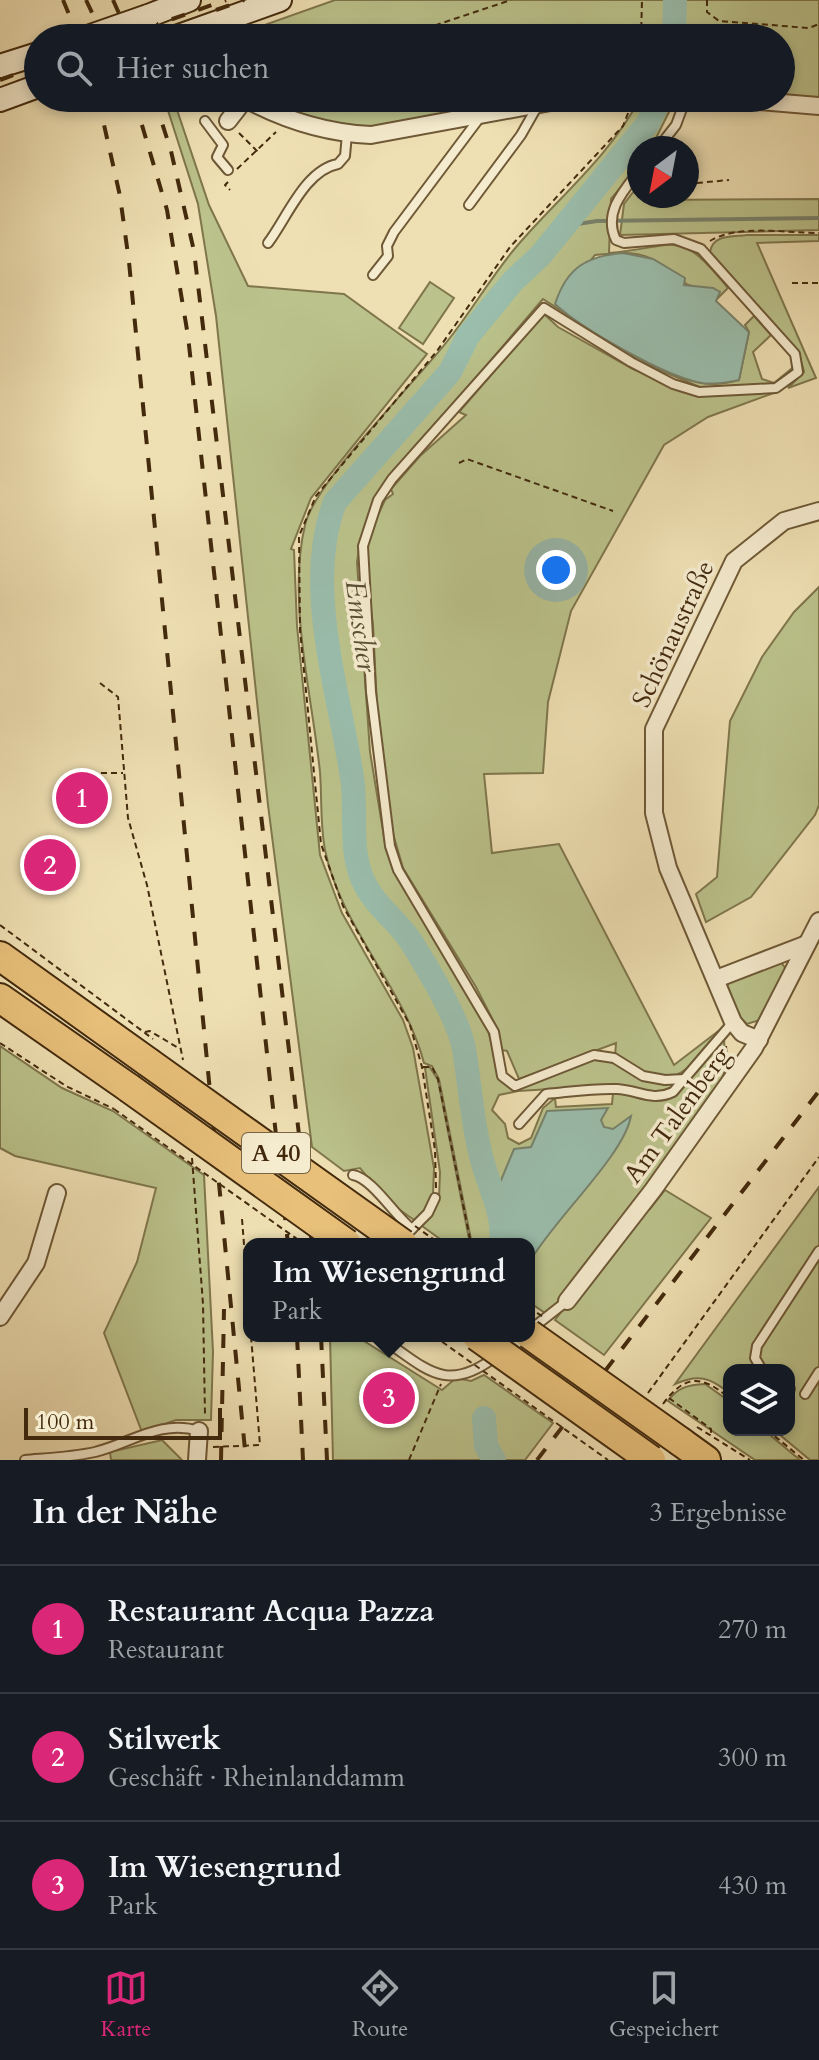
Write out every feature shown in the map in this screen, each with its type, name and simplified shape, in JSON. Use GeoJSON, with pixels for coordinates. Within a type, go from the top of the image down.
{"type":"FeatureCollection","features":[{"type":"Feature","properties":{"kind":"highway","name":"A 40"},"geometry":{"type":"LineString","coordinates":[[0,956],[154,1053],[403,1238]]}},
{"type":"Feature","properties":{"kind":"highway","name":"A 40"},"geometry":{"type":"LineString","coordinates":[[0,998],[122,1099],[338,1238]]}},
{"type":"Feature","properties":{"kind":"highway"},"geometry":{"type":"LineString","coordinates":[[531,1342],[709,1448]]}},
{"type":"Feature","properties":{"kind":"highway"},"geometry":{"type":"LineString","coordinates":[[472,1343],[651,1460]]}},
{"type":"Feature","properties":{"kind":"main road"},"geometry":{"type":"LineString","coordinates":[[125,24],[189,0]]}},
{"type":"Feature","properties":{"kind":"main road"},"geometry":{"type":"LineString","coordinates":[[212,24],[280,0]]}},
{"type":"Feature","properties":{"kind":"main road"},"geometry":{"type":"LineString","coordinates":[[0,66],[24,58]]}},
{"type":"Feature","properties":{"kind":"main road"},"geometry":{"type":"LineString","coordinates":[[0,100],[24,91]]}},
{"type":"Feature","properties":{"kind":"street"},"geometry":{"type":"LineString","coordinates":[[795,104],[819,106]]}},
{"type":"Feature","properties":{"kind":"street"},"geometry":{"type":"LineString","coordinates":[[228,121],[234,112]]}},
{"type":"Feature","properties":{"kind":"street"},"geometry":{"type":"LineString","coordinates":[[273,112],[289,120],[347,134],[371,135],[498,112]]}},
{"type":"Feature","properties":{"kind":"street","name":"Schönaustraße"},"geometry":{"type":"LineString","coordinates":[[730,1025],[716,979],[668,868],[654,813],[654,729],[734,561],[784,521],[819,511]]}},
{"type":"Feature","properties":{"kind":"street","name":"Am Talenberg"},"geometry":{"type":"LineString","coordinates":[[567,1301],[759,1040],[819,921]]}},
{"type":"Feature","properties":{"kind":"street"},"geometry":{"type":"LineString","coordinates":[[716,979],[807,944]]}},
{"type":"Feature","properties":{"kind":"street"},"geometry":{"type":"LineString","coordinates":[[730,1025],[759,1040]]}},
{"type":"Feature","properties":{"kind":"street"},"geometry":{"type":"LineString","coordinates":[[0,1317],[36,1263],[57,1193]]}},
{"type":"Feature","properties":{"kind":"lane"},"geometry":{"type":"LineString","coordinates":[[469,205],[521,135],[534,112]]}},
{"type":"Feature","properties":{"kind":"lane"},"geometry":{"type":"LineString","coordinates":[[667,136],[681,112]]}},
{"type":"Feature","properties":{"kind":"lane"},"geometry":{"type":"LineString","coordinates":[[373,275],[388,256],[387,246],[394,232],[481,115]]}},
{"type":"Feature","properties":{"kind":"lane"},"geometry":{"type":"LineString","coordinates":[[205,121],[223,145],[217,157],[232,170]]}},
{"type":"Feature","properties":{"kind":"lane"},"geometry":{"type":"LineString","coordinates":[[213,133],[228,121]]}},
{"type":"Feature","properties":{"kind":"lane"},"geometry":{"type":"LineString","coordinates":[[268,243],[289,208],[325,166],[338,164],[345,156],[347,134]]}},
{"type":"Feature","properties":{"kind":"lane"},"geometry":{"type":"LineString","coordinates":[[627,187],[614,204],[613,233],[616,240],[624,243],[674,239],[701,249],[795,354],[798,372],[786,384],[776,388],[699,392],[619,355],[544,308],[392,479],[378,500],[363,546],[371,692],[390,846],[398,870],[494,1032],[502,1076],[515,1086],[594,1055],[614,1058],[643,1076],[665,1080],[685,1079]]}},
{"type":"Feature","properties":{"kind":"lane"},"geometry":{"type":"LineString","coordinates":[[519,1124],[546,1094],[618,1089],[654,1098],[673,1092],[730,1025]]}},
{"type":"Feature","properties":{"kind":"lane"},"geometry":{"type":"LineString","coordinates":[[353,1175],[373,1188],[394,1215],[404,1238]]}},
{"type":"Feature","properties":{"kind":"lane"},"geometry":{"type":"LineString","coordinates":[[405,1238],[428,1213],[435,1198]]}},
{"type":"Feature","properties":{"kind":"lane"},"geometry":{"type":"LineString","coordinates":[[758,1364],[755,1358],[757,1346],[819,1251]]}},
{"type":"Feature","properties":{"kind":"lane"},"geometry":{"type":"LineString","coordinates":[[535,1327],[567,1301]]}},
{"type":"Feature","properties":{"kind":"lane"},"geometry":{"type":"LineString","coordinates":[[387,1342],[442,1377],[472,1375],[515,1342]]}},
{"type":"Feature","properties":{"kind":"lane"},"geometry":{"type":"LineString","coordinates":[[805,1394],[819,1372]]}},
{"type":"Feature","properties":{"kind":"lane"},"geometry":{"type":"LineString","coordinates":[[25,1460],[98,1451],[180,1425],[198,1446]]}},
{"type":"Feature","properties":{"kind":"path"},"geometry":{"type":"LineString","coordinates":[[439,24],[511,0]]}},
{"type":"Feature","properties":{"kind":"path"},"geometry":{"type":"LineString","coordinates":[[641,24],[642,0]]}},
{"type":"Feature","properties":{"kind":"path"},"geometry":{"type":"LineString","coordinates":[[707,0],[707,12],[719,21],[758,24]]}},
{"type":"Feature","properties":{"kind":"path"},"geometry":{"type":"LineString","coordinates":[[795,27],[809,28],[819,24]]}},
{"type":"Feature","properties":{"kind":"path"},"geometry":{"type":"LineString","coordinates":[[435,1198],[435,1150],[422,1067],[410,1025],[343,906],[321,844],[300,630],[299,536],[316,496],[437,351],[510,247],[623,126],[628,112]]}},
{"type":"Feature","properties":{"kind":"path"},"geometry":{"type":"LineString","coordinates":[[232,170],[289,120]]}},
{"type":"Feature","properties":{"kind":"path"},"geometry":{"type":"LineString","coordinates":[[228,121],[260,154]]}},
{"type":"Feature","properties":{"kind":"path"},"geometry":{"type":"LineString","coordinates":[[699,183],[729,180]]}},
{"type":"Feature","properties":{"kind":"path"},"geometry":{"type":"LineString","coordinates":[[701,249],[721,235],[819,233]]}},
{"type":"Feature","properties":{"kind":"path"},"geometry":{"type":"LineString","coordinates":[[792,283],[819,283]]}},
{"type":"Feature","properties":{"kind":"path"},"geometry":{"type":"LineString","coordinates":[[459,463],[467,459],[613,511]]}},
{"type":"Feature","properties":{"kind":"path"},"geometry":{"type":"LineString","coordinates":[[100,683],[118,697],[128,818]]}},
{"type":"Feature","properties":{"kind":"path"},"geometry":{"type":"LineString","coordinates":[[101,773],[124,773]]}},
{"type":"Feature","properties":{"kind":"path"},"geometry":{"type":"LineString","coordinates":[[0,925],[145,1032],[154,1053]]}},
{"type":"Feature","properties":{"kind":"path"},"geometry":{"type":"LineString","coordinates":[[728,1085],[730,1025]]}},
{"type":"Feature","properties":{"kind":"path"},"geometry":{"type":"LineString","coordinates":[[145,1032],[150,1031],[176,1049],[181,1049]]}},
{"type":"Feature","properties":{"kind":"path"},"geometry":{"type":"LineString","coordinates":[[0,1043],[66,1086],[122,1099],[296,1238]]}},
{"type":"Feature","properties":{"kind":"path"},"geometry":{"type":"LineString","coordinates":[[422,1067],[432,1067],[438,1079],[470,1238]]}},
{"type":"Feature","properties":{"kind":"path"},"geometry":{"type":"LineString","coordinates":[[645,1398],[819,1157]]}},
{"type":"Feature","properties":{"kind":"path"},"geometry":{"type":"LineString","coordinates":[[242,1219],[243,1238]]}},
{"type":"Feature","properties":{"kind":"path"},"geometry":{"type":"LineString","coordinates":[[198,1446],[260,1445],[251,1342]]}},
{"type":"Feature","properties":{"kind":"path"},"geometry":{"type":"LineString","coordinates":[[442,1342],[608,1460]]}},
{"type":"Feature","properties":{"kind":"path"},"geometry":{"type":"LineString","coordinates":[[463,1375],[472,1343]]}},
{"type":"Feature","properties":{"kind":"path"},"geometry":{"type":"LineString","coordinates":[[409,1460],[441,1389],[442,1377]]}},
{"type":"Feature","properties":{"kind":"path"},"geometry":{"type":"LineString","coordinates":[[668,1397],[711,1429],[709,1448]]}},
{"type":"Feature","properties":{"kind":"path"},"geometry":{"type":"LineString","coordinates":[[688,1434],[709,1448],[750,1460]]}},
{"type":"Feature","properties":{"kind":"path"},"geometry":{"type":"LineString","coordinates":[[774,1436],[804,1460]]}},
{"type":"Feature","properties":{"kind":"green space"},"geometry":{"type":"Polygon","coordinates":[[[335,0],[819,0],[819,99],[795,96],[795,24],[267,24],[335,0]]]}},
{"type":"Feature","properties":{"kind":"green space"},"geometry":{"type":"Polygon","coordinates":[[[168,112],[178,112],[209,205],[248,286],[344,294],[427,354],[311,498],[291,549],[294,550],[297,626],[320,855],[342,913],[403,1020],[413,1048],[434,1168],[433,1195],[427,1211],[417,1222],[387,1201],[360,1168],[344,1171],[312,1147],[268,805],[216,316],[198,204],[168,112]]]}},
{"type":"Feature","properties":{"kind":"green space"},"geometry":{"type":"Polygon","coordinates":[[[291,112],[456,112],[362,128],[304,118],[291,112]]]}},
{"type":"Feature","properties":{"kind":"green space"},"geometry":{"type":"Polygon","coordinates":[[[632,112],[669,112],[657,136],[627,136],[627,180],[611,199],[609,253],[664,245],[687,248],[711,268],[728,288],[716,300],[713,288],[685,283],[645,256],[631,253],[595,255],[556,304],[625,351],[686,379],[711,384],[739,380],[749,332],[745,325],[754,316],[771,335],[753,352],[762,379],[774,383],[796,365],[775,384],[704,389],[639,361],[543,299],[394,472],[370,513],[357,562],[370,752],[386,849],[402,885],[488,1030],[500,1078],[515,1088],[597,1058],[677,1082],[669,1091],[653,1093],[619,1085],[518,1091],[499,1095],[492,1110],[505,1124],[508,1138],[519,1144],[531,1138],[543,1108],[555,1098],[556,1107],[612,1104],[613,1093],[619,1092],[654,1100],[676,1094],[724,1035],[725,1069],[721,1085],[571,1292],[545,1313],[535,1306],[535,1238],[471,1238],[439,1079],[432,1066],[424,1063],[415,1035],[344,906],[333,878],[323,840],[320,772],[303,648],[300,554],[305,525],[327,483],[449,339],[517,246],[614,138],[632,112]]]}},
{"type":"Feature","properties":{"kind":"green space"},"geometry":{"type":"Polygon","coordinates":[[[819,199],[819,230],[620,235],[627,200],[627,208],[699,208],[699,200],[819,199]]]}},
{"type":"Feature","properties":{"kind":"green space"},"geometry":{"type":"Polygon","coordinates":[[[747,235],[819,235],[819,241],[757,243],[816,378],[788,388],[804,372],[799,353],[710,252],[719,239],[747,235]]]}},
{"type":"Feature","properties":{"kind":"green space"},"geometry":{"type":"Polygon","coordinates":[[[430,282],[454,298],[423,344],[399,328],[430,282]]]}},
{"type":"Feature","properties":{"kind":"green space"},"geometry":{"type":"Polygon","coordinates":[[[544,314],[558,327],[633,369],[698,395],[779,391],[708,417],[664,445],[571,611],[548,702],[543,773],[484,774],[492,853],[559,844],[674,1065],[721,1029],[686,1069],[664,1077],[635,1068],[615,1056],[616,1043],[519,1079],[507,1051],[502,1050],[497,1028],[476,987],[403,868],[389,820],[378,726],[373,625],[366,568],[368,542],[385,500],[393,494],[391,489],[420,456],[466,415],[459,412],[544,314]]]}},
{"type":"Feature","properties":{"kind":"green space"},"geometry":{"type":"Polygon","coordinates":[[[819,587],[819,805],[815,815],[751,897],[706,922],[696,894],[717,877],[730,721],[762,657],[794,612],[819,587]]]}},
{"type":"Feature","properties":{"kind":"green space"},"geometry":{"type":"Polygon","coordinates":[[[780,961],[786,969],[760,1020],[747,1024],[740,1018],[727,984],[780,961]]]}},
{"type":"Feature","properties":{"kind":"green space"},"geometry":{"type":"Polygon","coordinates":[[[0,1046],[62,1088],[113,1111],[204,1175],[213,1352],[211,1420],[176,1420],[142,1432],[104,1333],[137,1262],[156,1188],[15,1156],[0,1148],[0,1046]]]}},
{"type":"Feature","properties":{"kind":"green space"},"geometry":{"type":"Polygon","coordinates":[[[429,1066],[438,1080],[469,1238],[439,1238],[422,1226],[439,1199],[440,1172],[425,1068],[429,1066]]]}},
{"type":"Feature","properties":{"kind":"green space"},"geometry":{"type":"Polygon","coordinates":[[[819,1187],[819,1460],[810,1460],[781,1436],[795,1436],[795,1364],[723,1364],[723,1388],[716,1383],[697,1378],[675,1384],[819,1187]]]}},
{"type":"Feature","properties":{"kind":"green space"},"geometry":{"type":"Polygon","coordinates":[[[665,1190],[711,1218],[604,1355],[555,1320],[644,1205],[650,1209],[665,1190]]]}},
{"type":"Feature","properties":{"kind":"green space"},"geometry":{"type":"Polygon","coordinates":[[[330,1342],[366,1342],[442,1390],[456,1378],[471,1381],[484,1375],[553,1423],[525,1460],[333,1460],[330,1342]]]}},
{"type":"Feature","properties":{"kind":"green space"},"geometry":{"type":"Polygon","coordinates":[[[705,1384],[723,1397],[723,1436],[771,1436],[800,1460],[755,1460],[668,1401],[676,1393],[693,1385],[705,1384]]]}},
{"type":"Feature","properties":{"kind":"green space"},"geometry":{"type":"Polygon","coordinates":[[[162,1440],[182,1460],[111,1460],[110,1452],[162,1440]]]}},
{"type":"Feature","properties":{"kind":"shaded area"},"geometry":{"type":"Polygon","coordinates":[[[623,253],[653,259],[685,278],[684,285],[713,288],[720,292],[716,301],[749,332],[739,380],[706,384],[668,372],[604,338],[555,304],[566,281],[580,266],[599,257],[623,253]]]}},
{"type":"Feature","properties":{"kind":"shaded area"},"geometry":{"type":"Polygon","coordinates":[[[608,1108],[601,1120],[604,1127],[613,1129],[631,1116],[626,1132],[602,1169],[535,1254],[535,1238],[508,1238],[504,1195],[499,1185],[514,1149],[531,1147],[547,1111],[608,1108]]]}},
{"type":"Feature","properties":{"kind":"waterway","name":"Emscher"},"geometry":{"type":"LineString","coordinates":[[674,24],[675,0]]}},
{"type":"Feature","properties":{"kind":"waterway","name":"Emscher"},"geometry":{"type":"LineString","coordinates":[[502,1238],[501,1221],[478,1143],[461,1036],[417,951],[372,896],[358,866],[352,777],[332,674],[323,603],[322,568],[326,534],[335,502],[450,372],[468,336],[513,281],[540,256],[648,123],[653,112]]}},
{"type":"Feature","properties":{"kind":"waterway"},"geometry":{"type":"LineString","coordinates":[[555,235],[571,225],[597,221],[819,218]]}},
{"type":"Feature","properties":{"kind":"waterway","name":"Emscher"},"geometry":{"type":"LineString","coordinates":[[484,1418],[486,1446],[494,1460]]}},
{"type":"Feature","properties":{"kind":"railway"},"geometry":{"type":"LineString","coordinates":[[63,0],[73,24]]}},
{"type":"Feature","properties":{"kind":"railway"},"geometry":{"type":"LineString","coordinates":[[86,0],[97,24]]}},
{"type":"Feature","properties":{"kind":"railway"},"geometry":{"type":"LineString","coordinates":[[113,0],[124,24]]}},
{"type":"Feature","properties":{"kind":"railway"},"geometry":{"type":"LineString","coordinates":[[158,24],[226,0]]}},
{"type":"Feature","properties":{"kind":"railway"},"geometry":{"type":"LineString","coordinates":[[216,10],[244,0]]}},
{"type":"Feature","properties":{"kind":"railway"},"geometry":{"type":"LineString","coordinates":[[0,80],[24,71]]}},
{"type":"Feature","properties":{"kind":"railway"},"geometry":{"type":"LineString","coordinates":[[101,112],[120,196],[129,262],[246,1460]]}},
{"type":"Feature","properties":{"kind":"railway"},"geometry":{"type":"LineString","coordinates":[[138,112],[167,210],[188,336],[287,1238]]}},
{"type":"Feature","properties":{"kind":"railway"},"geometry":{"type":"LineString","coordinates":[[158,112],[171,151],[194,251],[311,1238]]}},
{"type":"Feature","properties":{"kind":"railway"},"geometry":{"type":"LineString","coordinates":[[537,1460],[819,1091]]}},
{"type":"Feature","properties":{"kind":"railway"},"geometry":{"type":"LineString","coordinates":[[221,1460],[224,1309]]}},
{"type":"Feature","properties":{"kind":"railway"},"geometry":{"type":"LineString","coordinates":[[297,1342],[303,1460]]}},
{"type":"Feature","properties":{"kind":"railway"},"geometry":{"type":"LineString","coordinates":[[321,1342],[327,1460]]}},
{"type":"Feature","properties":{"kind":"place","name":"Restaurant Acqua Pazza"},"geometry":{"type":"Point","coordinates":[82,798]}},
{"type":"Feature","properties":{"kind":"place","name":"Stilwerk"},"geometry":{"type":"Point","coordinates":[50,865]}},
{"type":"Feature","properties":{"kind":"place","name":"Im Wiesengrund"},"geometry":{"type":"Point","coordinates":[389,1398]}}]}
